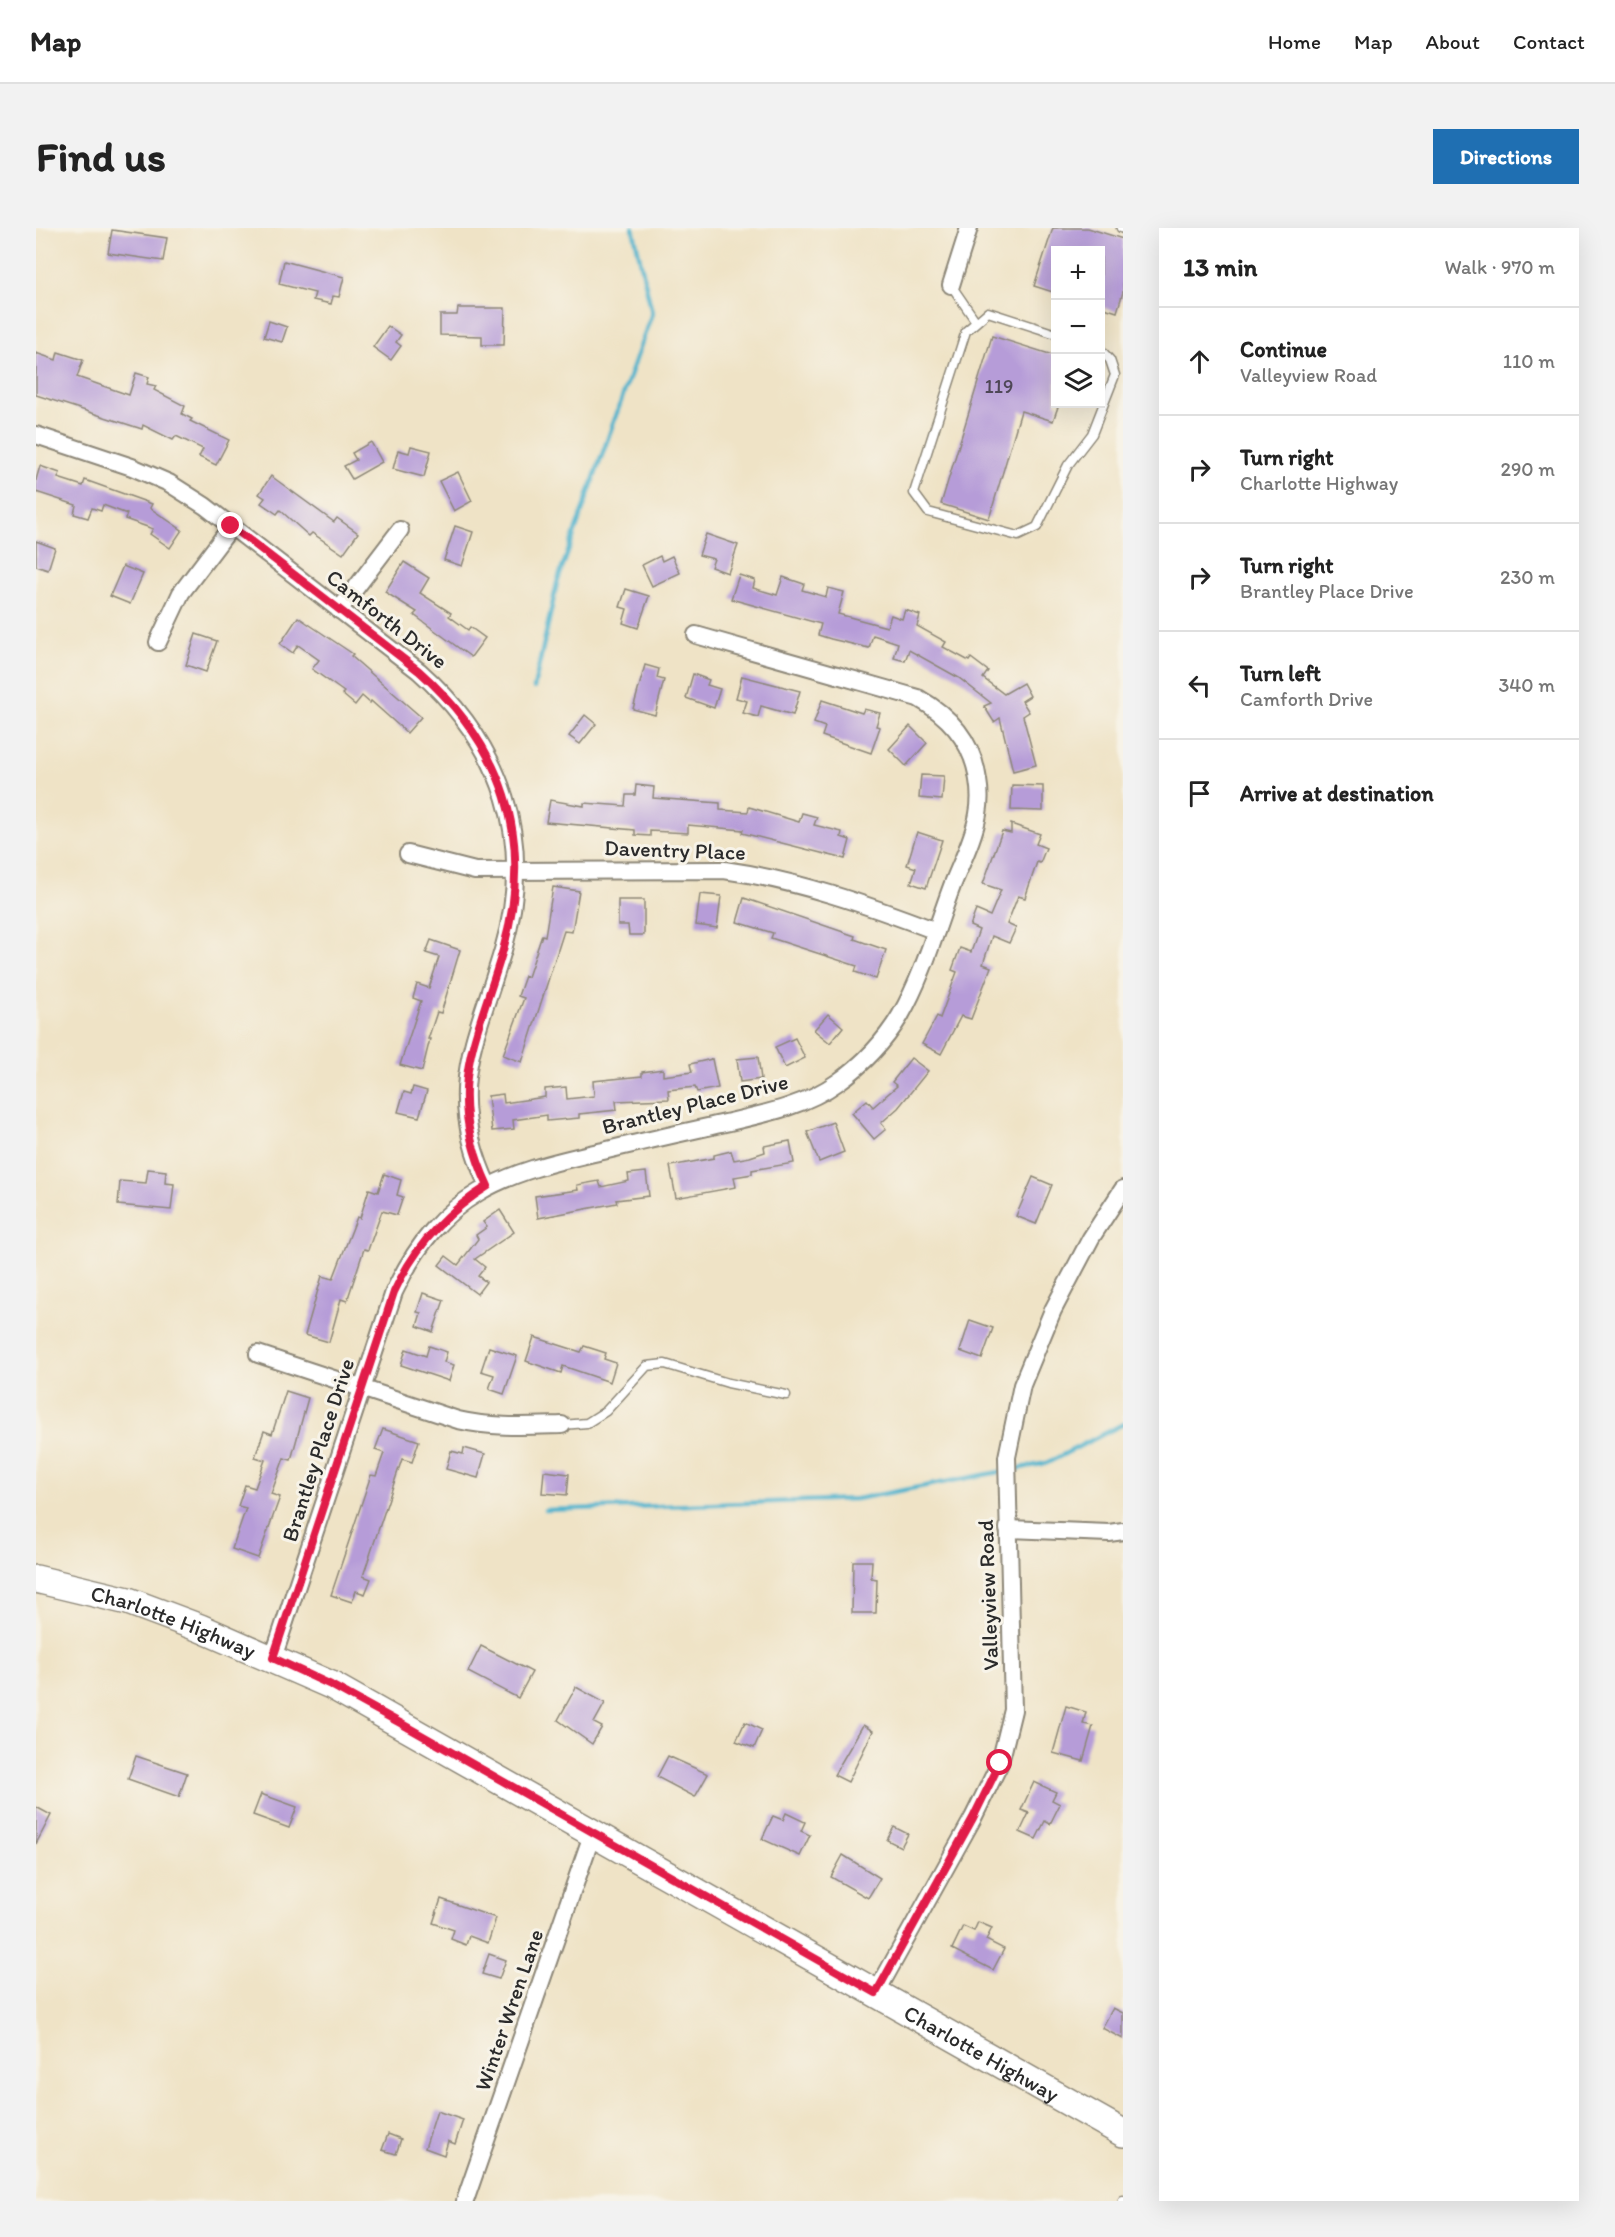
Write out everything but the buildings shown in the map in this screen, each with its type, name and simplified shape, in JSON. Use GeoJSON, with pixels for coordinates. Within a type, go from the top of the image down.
{"type":"FeatureCollection","features":[{"type":"Feature","properties":{"kind":"main road","name":"Charlotte Highway"},"geometry":{"type":"LineString","coordinates":[[36,1579],[128,1601],[273,1658],[331,1685],[1123,2133]]}},
{"type":"Feature","properties":{"kind":"street"},"geometry":{"type":"LineString","coordinates":[[951,285],[969,228]]}},
{"type":"Feature","properties":{"kind":"street","name":"Camforth Drive"},"geometry":{"type":"LineString","coordinates":[[36,435],[132,467],[169,483],[231,526],[444,694],[477,736],[504,792],[513,833],[516,870],[515,891],[504,948],[470,1050],[464,1094],[468,1133],[488,1186]]}},
{"type":"Feature","properties":{"kind":"street"},"geometry":{"type":"LineString","coordinates":[[158,642],[181,593],[231,526]]}},
{"type":"Feature","properties":{"kind":"street"},"geometry":{"type":"LineString","coordinates":[[339,610],[400,531]]}},
{"type":"Feature","properties":{"kind":"street","name":"Brantley Place Drive"},"geometry":{"type":"LineString","coordinates":[[273,1658],[394,1292],[420,1247],[444,1219],[488,1186],[528,1168],[764,1114],[813,1096],[837,1082],[872,1053],[900,1016],[917,980],[976,823],[980,798],[973,760],[954,726],[932,706],[904,693],[696,635]]}},
{"type":"Feature","properties":{"kind":"street","name":"Daventry Place"},"geometry":{"type":"LineString","coordinates":[[408,854],[475,871],[724,870],[752,874],[872,907],[936,931]]}},
{"type":"Feature","properties":{"kind":"street","name":"Valleyview Road"},"geometry":{"type":"LineString","coordinates":[[876,1993],[973,1818],[1000,1763],[1013,1710],[1007,1457],[1022,1385],[1053,1310],[1091,1238],[1123,1189]]}},
{"type":"Feature","properties":{"kind":"street"},"geometry":{"type":"LineString","coordinates":[[258,1354],[362,1389],[485,1426],[562,1425]]}},
{"type":"Feature","properties":{"kind":"street"},"geometry":{"type":"LineString","coordinates":[[1008,1529],[1109,1533],[1123,1531]]}},
{"type":"Feature","properties":{"kind":"street","name":"Winter Wren Lane"},"geometry":{"type":"LineString","coordinates":[[465,2201],[593,1832]]}},
{"type":"Feature","properties":{"kind":"lane"},"geometry":{"type":"LineString","coordinates":[[951,285],[975,320]]}},
{"type":"Feature","properties":{"kind":"lane"},"geometry":{"type":"LineString","coordinates":[[1051,332],[988,312],[975,320],[966,331],[914,493],[928,512],[1018,536],[1037,527],[1068,465],[1092,434],[1111,390],[1115,375],[1110,360],[1105,354]]}},
{"type":"Feature","properties":{"kind":"lane"},"geometry":{"type":"LineString","coordinates":[[562,1425],[587,1423],[606,1410],[646,1366],[665,1364],[728,1383],[786,1395]]}},
{"type":"Feature","properties":{"kind":"waterway"},"geometry":{"type":"LineString","coordinates":[[534,688],[557,583],[652,313],[633,228]]}},
{"type":"Feature","properties":{"kind":"waterway"},"geometry":{"type":"LineString","coordinates":[[545,1510],[856,1499],[1047,1463],[1123,1424]]}},
{"type":"Feature","properties":{"kind":"route"},"geometry":{"type":"LineString","coordinates":[[231,526],[419,671],[466,719],[488,753],[504,792],[513,833],[516,870],[515,891],[504,948],[470,1050],[464,1094],[468,1133],[476,1160],[488,1186],[469,1198],[444,1219],[420,1247],[394,1292],[273,1658],[331,1685],[402,1724],[876,1993],[973,1818],[1000,1763]]}}]}
